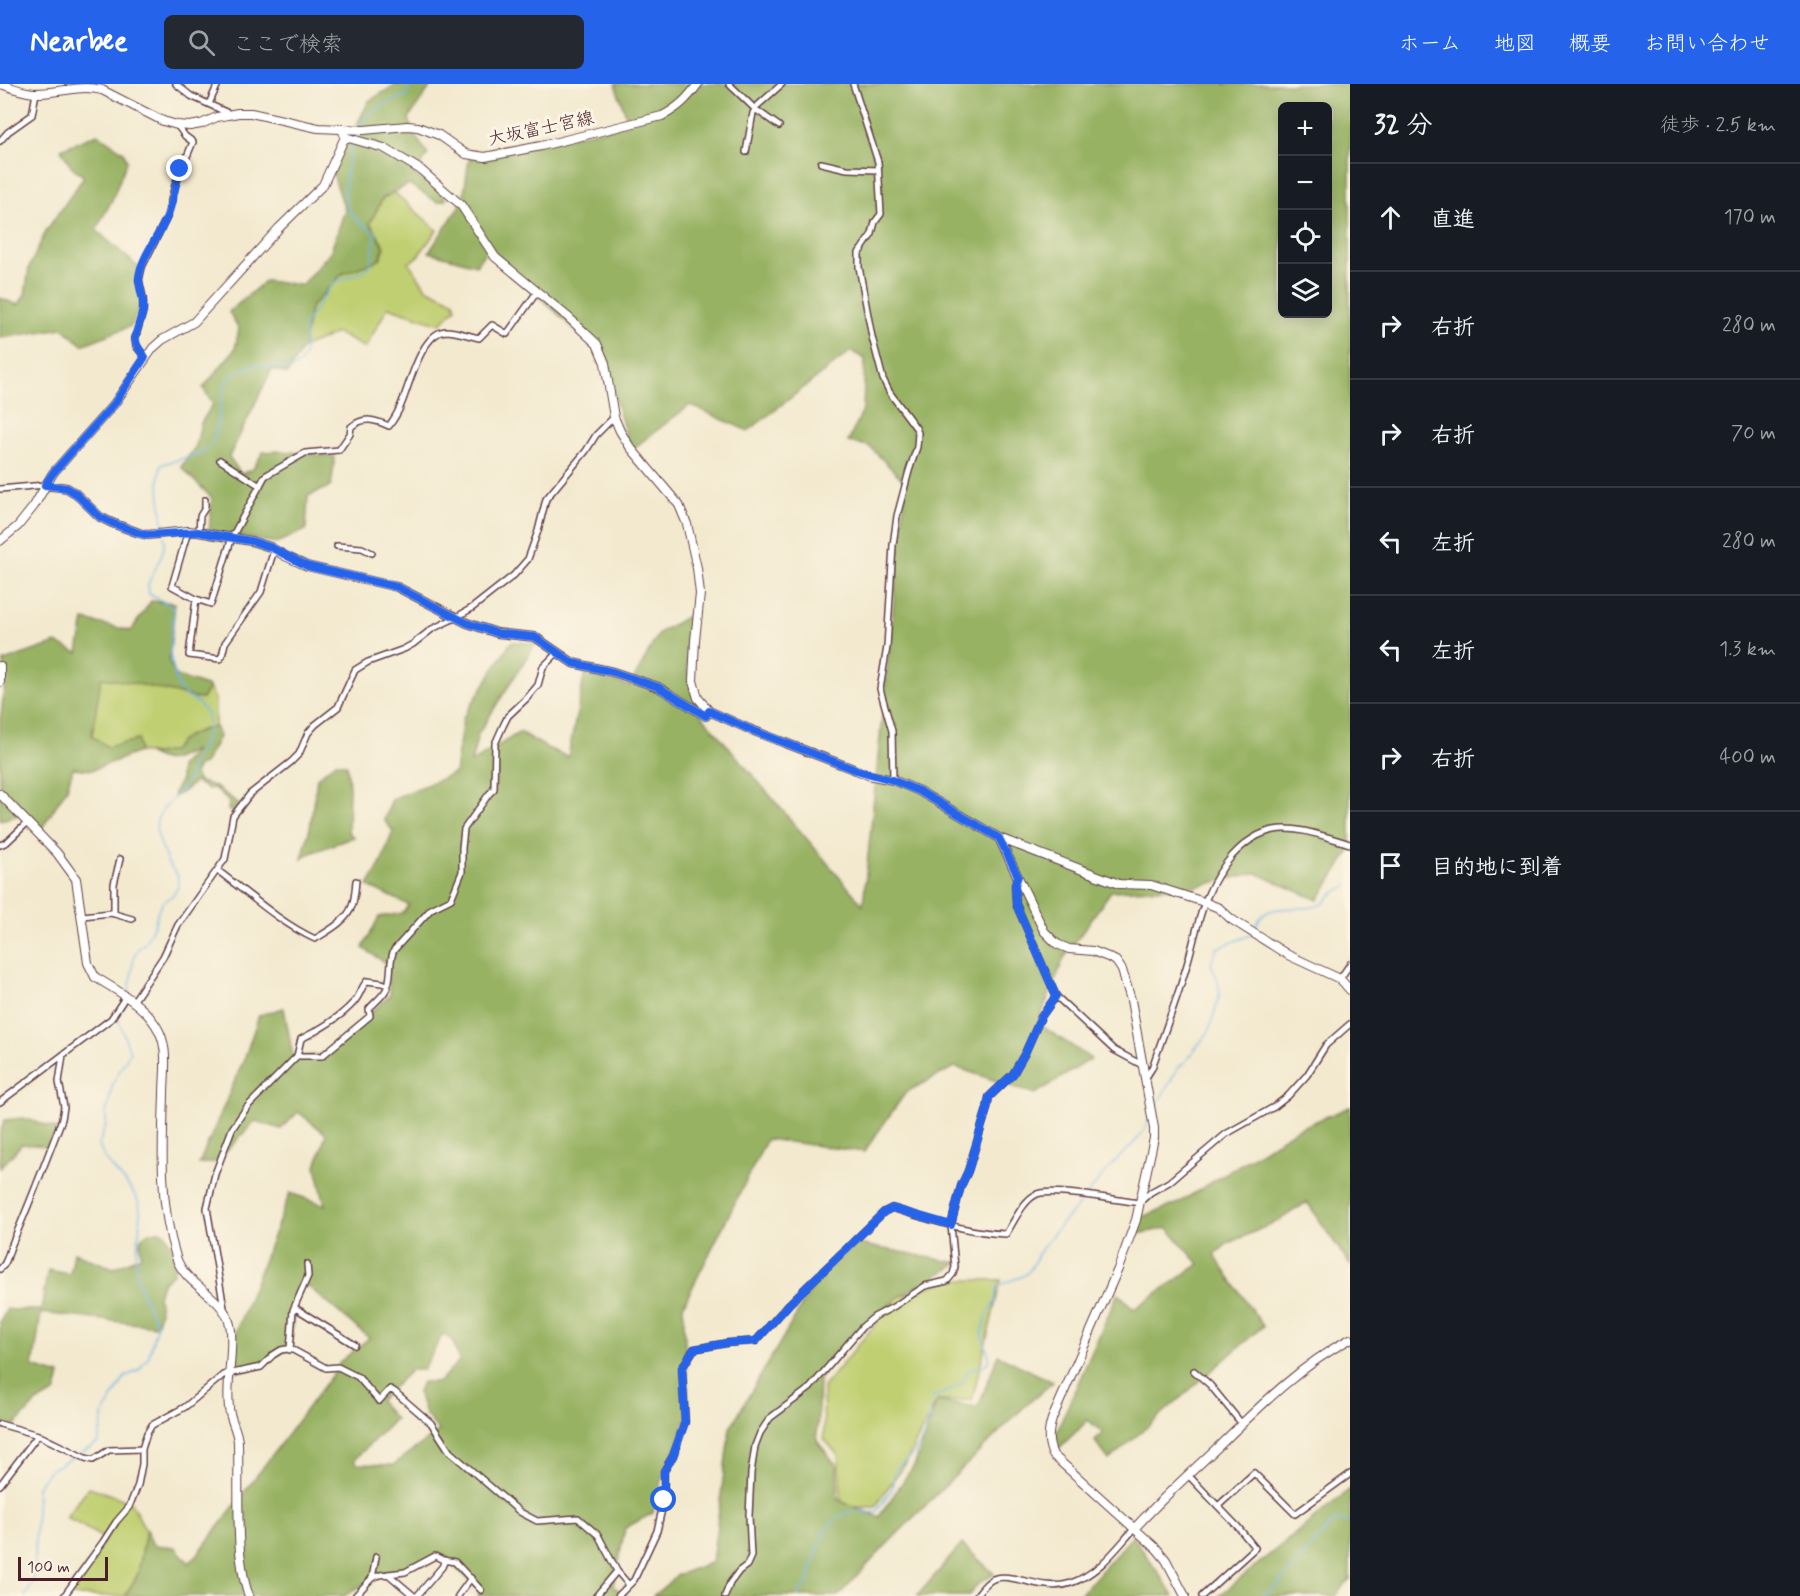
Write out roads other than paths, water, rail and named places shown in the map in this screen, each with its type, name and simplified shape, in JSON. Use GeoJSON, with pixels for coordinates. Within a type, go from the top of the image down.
{"type":"FeatureCollection","features":[{"type":"Feature","properties":{"kind":"street","name":"大坂富士宮線"},"geometry":{"type":"LineString","coordinates":[[1,84],[36,93],[91,86],[177,125],[190,126],[230,114],[251,113],[346,133],[407,126],[418,127],[439,135],[466,154],[485,157],[541,146],[662,116],[680,106],[698,84]]}},
{"type":"Feature","properties":{"kind":"street"},"geometry":{"type":"LineString","coordinates":[[176,84],[190,96],[230,114]]}},
{"type":"Feature","properties":{"kind":"street"},"geometry":{"type":"LineString","coordinates":[[209,104],[218,84]]}},
{"type":"Feature","properties":{"kind":"street"},"geometry":{"type":"LineString","coordinates":[[729,84],[755,109],[779,126]]}},
{"type":"Feature","properties":{"kind":"street"},"geometry":{"type":"LineString","coordinates":[[746,152],[755,109],[782,84]]}},
{"type":"Feature","properties":{"kind":"street"},"geometry":{"type":"LineString","coordinates":[[854,84],[878,170],[881,214],[875,222],[873,234],[860,253],[859,267],[883,379],[918,433],[917,447],[897,516],[887,647],[879,689],[892,731],[892,780]]}},
{"type":"Feature","properties":{"kind":"street"},"geometry":{"type":"LineString","coordinates":[[0,141],[8,132],[32,115],[36,93]]}},
{"type":"Feature","properties":{"kind":"street"},"geometry":{"type":"LineString","coordinates":[[145,357],[136,346],[135,339],[143,311],[139,280],[142,267],[167,217],[177,177],[193,142],[177,125]]}},
{"type":"Feature","properties":{"kind":"street"},"geometry":{"type":"LineString","coordinates":[[0,540],[18,526],[34,506],[53,473],[114,404],[145,357],[162,340],[194,322],[279,228],[323,185],[346,133],[357,141],[384,147],[421,170],[461,205],[495,257],[597,344],[605,363],[614,417],[630,447],[679,505],[687,524],[700,594],[693,656],[693,681],[698,698],[709,711],[868,775],[892,780],[919,791],[999,838],[1119,884],[1151,885],[1219,908],[1231,919],[1288,955],[1340,979],[1350,990]]}},
{"type":"Feature","properties":{"kind":"street"},"geometry":{"type":"LineString","coordinates":[[821,163],[847,169],[878,170]]}},
{"type":"Feature","properties":{"kind":"street"},"geometry":{"type":"LineString","coordinates":[[188,531],[171,586],[196,600],[211,604],[232,537],[265,476],[305,453],[339,450],[356,422],[367,419],[389,426],[401,406],[421,353],[428,342],[437,334],[446,331],[479,338],[492,325],[507,334],[537,292]]}},
{"type":"Feature","properties":{"kind":"street"},"geometry":{"type":"LineString","coordinates":[[133,1002],[163,957],[178,925],[225,859],[233,816],[250,794],[299,754],[308,733],[338,707],[355,670],[368,662],[413,644],[432,629],[471,608],[514,575],[528,559],[546,500],[586,452],[596,435],[614,417]]}},
{"type":"Feature","properties":{"kind":"street"},"geometry":{"type":"LineString","coordinates":[[220,460],[260,486]]}},
{"type":"Feature","properties":{"kind":"street"},"geometry":{"type":"LineString","coordinates":[[0,489],[45,485],[67,488],[100,517],[147,535],[188,531],[251,541],[307,566],[397,587],[455,618],[497,633],[535,637],[573,663],[613,672],[658,687],[706,716],[709,711]]}},
{"type":"Feature","properties":{"kind":"street"},"geometry":{"type":"LineString","coordinates":[[200,532],[200,516],[205,507],[205,500]]}},
{"type":"Feature","properties":{"kind":"street"},"geometry":{"type":"LineString","coordinates":[[338,546],[362,548],[372,553]]}},
{"type":"Feature","properties":{"kind":"street"},"geometry":{"type":"LineString","coordinates":[[196,600],[189,655],[220,659],[225,643],[261,592],[274,550]]}},
{"type":"Feature","properties":{"kind":"street"},"geometry":{"type":"LineString","coordinates":[[297,1056],[315,1057],[326,1054],[370,1016],[369,1010],[387,986],[394,950],[431,909],[451,899],[462,872],[464,829],[494,789],[495,744],[508,716],[538,685],[543,667],[557,653]]}},
{"type":"Feature","properties":{"kind":"street"},"geometry":{"type":"LineString","coordinates":[[0,666],[0,682]]}},
{"type":"Feature","properties":{"kind":"street"},"geometry":{"type":"LineString","coordinates":[[0,794],[57,853],[76,879],[88,963],[92,973],[126,996],[156,1025],[164,1045],[166,1058],[165,1200],[176,1257],[188,1276],[224,1308]]}},
{"type":"Feature","properties":{"kind":"street"},"geometry":{"type":"LineString","coordinates":[[0,845],[7,842],[27,823]]}},
{"type":"Feature","properties":{"kind":"street"},"geometry":{"type":"LineString","coordinates":[[1145,1079],[1152,1068],[1186,969],[1204,902],[1221,869],[1242,845],[1275,829],[1295,830],[1350,844]]}},
{"type":"Feature","properties":{"kind":"street"},"geometry":{"type":"LineString","coordinates":[[999,838],[1044,931],[1057,944],[1069,949],[1094,951],[1116,961],[1122,970],[1131,1000],[1154,1128],[1154,1138],[1136,1220],[1118,1269],[1052,1419],[1048,1438],[1053,1455],[1157,1549],[1166,1560],[1185,1596]]}},
{"type":"Feature","properties":{"kind":"street"},"geometry":{"type":"LineString","coordinates":[[114,914],[114,884],[120,859]]}},
{"type":"Feature","properties":{"kind":"street"},"geometry":{"type":"LineString","coordinates":[[217,870],[259,901],[275,916],[315,939],[331,929],[349,912],[356,882]]}},
{"type":"Feature","properties":{"kind":"street"},"geometry":{"type":"LineString","coordinates":[[1018,876],[1015,885],[1016,904],[1056,996],[1113,1050],[1142,1065]]}},
{"type":"Feature","properties":{"kind":"street"},"geometry":{"type":"LineString","coordinates":[[82,916],[104,913],[132,919]]}},
{"type":"Feature","properties":{"kind":"street"},"geometry":{"type":"LineString","coordinates":[[1340,979],[1350,964]]}},
{"type":"Feature","properties":{"kind":"street"},"geometry":{"type":"LineString","coordinates":[[249,1596],[242,1576],[238,1533],[238,1440],[229,1406],[231,1330],[224,1308],[207,1208],[215,1174],[232,1130],[247,1107],[297,1056],[301,1039],[343,1012],[353,1003],[367,981],[387,986]]}},
{"type":"Feature","properties":{"kind":"street"},"geometry":{"type":"LineString","coordinates":[[0,1102],[111,1019],[126,996]]}},
{"type":"Feature","properties":{"kind":"street"},"geometry":{"type":"LineString","coordinates":[[725,1596],[730,1582],[747,1565],[751,1556],[749,1515],[751,1473],[755,1446],[760,1433],[770,1418],[810,1388],[862,1327],[874,1317],[925,1286],[947,1281],[953,1274],[955,1267],[951,1225],[989,1097],[1013,1074],[1041,1017],[1056,996]]}},
{"type":"Feature","properties":{"kind":"street"},"geometry":{"type":"LineString","coordinates":[[618,1596],[634,1580],[657,1531],[664,1500],[664,1471],[673,1456],[685,1422],[682,1368],[694,1349],[756,1341],[789,1304],[884,1212],[892,1208],[951,1225],[1006,1234],[1027,1201],[1036,1194],[1069,1194],[1139,1203],[1151,1192],[1169,1182],[1227,1134],[1274,1107],[1288,1096],[1307,1075],[1326,1045],[1350,1024]]}},
{"type":"Feature","properties":{"kind":"street"},"geometry":{"type":"LineString","coordinates":[[0,1269],[4,1266],[62,1119],[64,1107],[59,1082],[63,1055]]}},
{"type":"Feature","properties":{"kind":"street"},"geometry":{"type":"LineString","coordinates":[[290,1350],[293,1310],[308,1276],[307,1264]]}},
{"type":"Feature","properties":{"kind":"street"},"geometry":{"type":"LineString","coordinates":[[293,1310],[297,1309],[355,1346]]}},
{"type":"Feature","properties":{"kind":"street"},"geometry":{"type":"LineString","coordinates":[[976,1596],[986,1584],[996,1578],[1052,1586],[1070,1584],[1101,1566],[1150,1511],[1242,1424],[1321,1356],[1348,1343]]}},
{"type":"Feature","properties":{"kind":"street"},"geometry":{"type":"LineString","coordinates":[[64,1596],[129,1507],[138,1485],[142,1449],[152,1425],[185,1407],[223,1375],[261,1367],[281,1350],[290,1350],[326,1368],[336,1366],[358,1377],[379,1401],[390,1389],[395,1392],[431,1423],[450,1452],[520,1512],[537,1521],[578,1518],[598,1535],[617,1571],[628,1584]]}},
{"type":"Feature","properties":{"kind":"street"},"geometry":{"type":"LineString","coordinates":[[1194,1371],[1210,1385],[1242,1424]]}},
{"type":"Feature","properties":{"kind":"street"},"geometry":{"type":"LineString","coordinates":[[0,1424],[38,1435],[93,1460],[109,1450],[142,1449]]}},
{"type":"Feature","properties":{"kind":"street"},"geometry":{"type":"LineString","coordinates":[[0,1485],[38,1435]]}},
{"type":"Feature","properties":{"kind":"street"},"geometry":{"type":"LineString","coordinates":[[1218,1506],[1254,1473],[1295,1514],[1350,1474]]}},
{"type":"Feature","properties":{"kind":"street"},"geometry":{"type":"LineString","coordinates":[[1188,1475],[1255,1548],[1202,1596]]}},
{"type":"Feature","properties":{"kind":"street"},"geometry":{"type":"LineString","coordinates":[[372,1578],[405,1572],[435,1556],[455,1562],[481,1590]]}},
{"type":"Feature","properties":{"kind":"street"},"geometry":{"type":"LineString","coordinates":[[355,1596],[372,1578],[376,1557]]}},
{"type":"Feature","properties":{"kind":"street"},"geometry":{"type":"LineString","coordinates":[[388,1574],[416,1596],[442,1568],[444,1560]]}},
{"type":"Feature","properties":{"kind":"street"},"geometry":{"type":"LineString","coordinates":[[596,1596],[617,1571]]}},
{"type":"Feature","properties":{"kind":"street"},"geometry":{"type":"LineString","coordinates":[[458,1596],[471,1578]]}},
{"type":"Feature","properties":{"kind":"waterway"},"geometry":{"type":"LineString","coordinates":[[358,127],[373,111],[407,95],[410,84]]}},
{"type":"Feature","properties":{"kind":"waterway"},"geometry":{"type":"LineString","coordinates":[[164,531],[159,490],[161,465],[203,451],[214,442],[224,386],[240,370],[254,365],[291,369],[298,365],[304,357],[305,324],[333,283],[364,271],[371,264],[376,233],[354,217],[348,209],[345,198],[346,173],[353,143]]}},
{"type":"Feature","properties":{"kind":"waterway"},"geometry":{"type":"LineString","coordinates":[[129,994],[134,956],[145,943],[163,902],[173,895],[178,887],[178,876],[167,862],[156,830],[157,820],[163,809],[184,788],[209,727],[207,714],[198,703],[184,695],[177,684],[170,654],[173,607],[149,594],[148,584],[162,554],[164,536]]}},
{"type":"Feature","properties":{"kind":"waterway"},"geometry":{"type":"LineString","coordinates":[[1255,929],[1259,919],[1266,913],[1324,903],[1332,894],[1350,884]]}},
{"type":"Feature","properties":{"kind":"waterway"},"geometry":{"type":"LineString","coordinates":[[1154,1110],[1178,1068],[1209,1031],[1220,993],[1211,963],[1217,948],[1251,935]]}},
{"type":"Feature","properties":{"kind":"waterway"},"geometry":{"type":"LineString","coordinates":[[81,1453],[98,1443],[104,1412],[125,1377],[139,1370],[149,1356],[157,1323],[142,1294],[136,1270],[140,1215],[138,1201],[129,1186],[106,1160],[99,1144],[106,1125],[106,1114],[113,1083],[130,1052],[118,1018],[127,1002]]}},
{"type":"Feature","properties":{"kind":"waterway"},"geometry":{"type":"LineString","coordinates":[[1088,1194],[1109,1168],[1138,1139],[1149,1119]]}},
{"type":"Feature","properties":{"kind":"waterway"},"geometry":{"type":"LineString","coordinates":[[798,1596],[801,1589],[808,1583],[817,1551],[823,1540],[822,1534],[826,1529],[838,1518],[848,1513],[860,1510],[866,1513],[876,1512],[892,1489],[895,1470],[913,1455],[922,1442],[933,1397],[958,1386],[964,1381],[968,1370],[984,1366],[990,1359],[982,1335],[986,1318],[995,1301],[997,1287],[1029,1271],[1049,1238],[1085,1198]]}},
{"type":"Feature","properties":{"kind":"waterway"},"geometry":{"type":"LineString","coordinates":[[25,1596],[33,1584],[34,1576],[37,1487],[50,1470],[77,1455]]}},
{"type":"Feature","properties":{"kind":"waterway"},"geometry":{"type":"LineString","coordinates":[[1261,1596],[1277,1586],[1334,1521],[1350,1521]]}}]}
